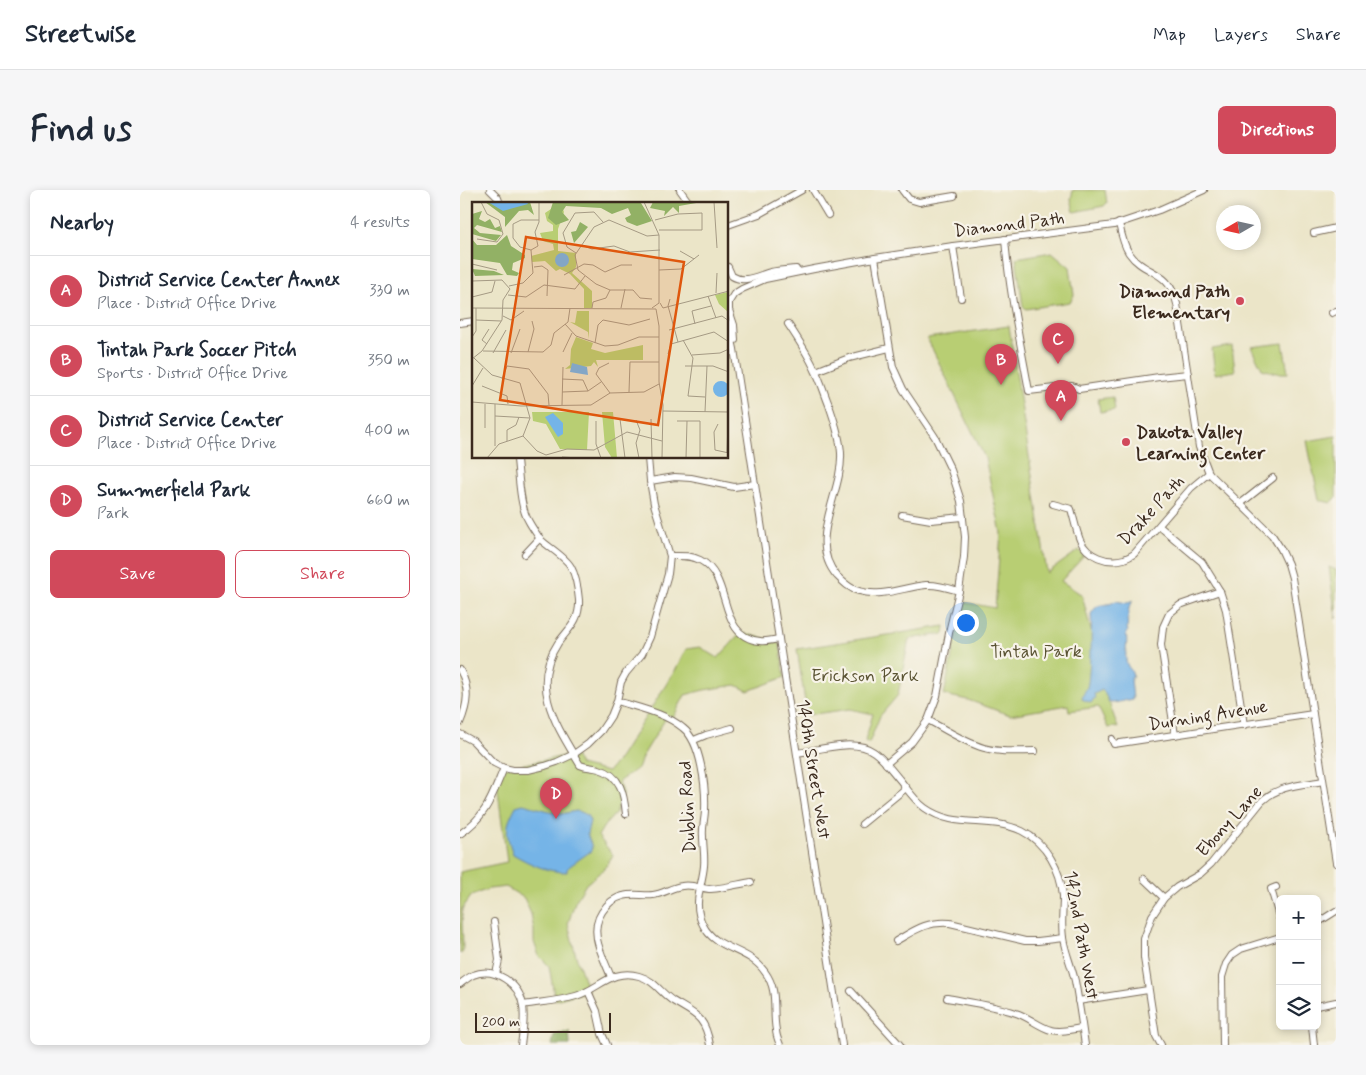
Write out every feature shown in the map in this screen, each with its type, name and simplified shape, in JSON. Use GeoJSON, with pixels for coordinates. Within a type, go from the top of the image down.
{"type":"FeatureCollection","features":[{"type":"Feature","properties":{"kind":"street"},"geometry":{"type":"LineString","coordinates":[[490,190],[499,202]]}},
{"type":"Feature","properties":{"kind":"street"},"geometry":{"type":"LineString","coordinates":[[680,190],[687,202]]}},
{"type":"Feature","properties":{"kind":"street"},"geometry":{"type":"LineString","coordinates":[[729,224],[759,214],[802,190]]}},
{"type":"Feature","properties":{"kind":"street"},"geometry":{"type":"LineString","coordinates":[[814,190],[828,215]]}},
{"type":"Feature","properties":{"kind":"street"},"geometry":{"type":"LineString","coordinates":[[902,190],[909,199],[919,202],[954,196]]}},
{"type":"Feature","properties":{"kind":"street","name":"Diamond Path"},"geometry":{"type":"LineString","coordinates":[[731,296],[748,285],[765,279],[814,268],[953,246],[1085,230],[1120,223],[1159,210],[1204,190]]}},
{"type":"Feature","properties":{"kind":"street"},"geometry":{"type":"LineString","coordinates":[[1120,223],[1123,241],[1128,252],[1140,264],[1164,279],[1174,293],[1199,448],[1209,473],[1272,535],[1281,548],[1288,564],[1292,578],[1336,863]]}},
{"type":"Feature","properties":{"kind":"street"},"geometry":{"type":"LineString","coordinates":[[1314,233],[1336,228]]}},
{"type":"Feature","properties":{"kind":"street"},"geometry":{"type":"LineString","coordinates":[[1005,239],[1012,294],[1029,391],[1072,386],[1079,389],[1188,374]]}},
{"type":"Feature","properties":{"kind":"street"},"geometry":{"type":"LineString","coordinates":[[953,246],[961,298]]}},
{"type":"Feature","properties":{"kind":"street"},"geometry":{"type":"LineString","coordinates":[[875,258],[892,367],[935,438],[951,470],[961,501],[965,537],[960,591],[950,628],[937,696],[928,720],[912,742],[886,764]]}},
{"type":"Feature","properties":{"kind":"street","name":"Diamond Path"},"geometry":{"type":"LineString","coordinates":[[730,275],[737,279],[747,280],[772,272],[814,268]]}},
{"type":"Feature","properties":{"kind":"street"},"geometry":{"type":"LineString","coordinates":[[730,275],[736,281],[731,296]]}},
{"type":"Feature","properties":{"kind":"street","name":"140th Street West"},"geometry":{"type":"LineString","coordinates":[[731,296],[729,306],[734,325],[734,349]]}},
{"type":"Feature","properties":{"kind":"street"},"geometry":{"type":"LineString","coordinates":[[788,324],[805,350],[816,372],[837,428],[841,453],[839,478],[824,532],[824,549],[832,569],[847,585],[860,592],[876,594],[927,585],[960,591]]}},
{"type":"Feature","properties":{"kind":"street","name":"140th Street West"},"geometry":{"type":"LineString","coordinates":[[729,327],[734,349],[842,1045]]}},
{"type":"Feature","properties":{"kind":"street"},"geometry":{"type":"LineString","coordinates":[[816,372],[849,358],[889,348]]}},
{"type":"Feature","properties":{"kind":"street"},"geometry":{"type":"LineString","coordinates":[[460,734],[473,741],[494,763],[504,768],[528,770],[574,754],[601,732],[617,702],[621,682],[642,654],[650,637],[668,574],[670,556],[654,504],[648,459]]}},
{"type":"Feature","properties":{"kind":"street"},"geometry":{"type":"LineString","coordinates":[[517,460],[526,518],[540,538],[570,565],[576,582],[579,600],[577,614],[571,627],[559,642],[548,666],[545,680],[546,694],[552,714],[580,765],[608,772],[617,779],[625,796],[626,814]]}},
{"type":"Feature","properties":{"kind":"street","name":"Drake Path"},"geometry":{"type":"LineString","coordinates":[[1053,504],[1071,509],[1081,541],[1087,550],[1097,557],[1111,561],[1124,559],[1134,554],[1191,488],[1209,473]]}},
{"type":"Feature","properties":{"kind":"street"},"geometry":{"type":"LineString","coordinates":[[650,481],[675,477],[691,478],[734,487],[755,484]]}},
{"type":"Feature","properties":{"kind":"street"},"geometry":{"type":"LineString","coordinates":[[1240,504],[1273,478]]}},
{"type":"Feature","properties":{"kind":"street"},"geometry":{"type":"LineString","coordinates":[[902,516],[931,520],[963,517]]}},
{"type":"Feature","properties":{"kind":"street"},"geometry":{"type":"LineString","coordinates":[[1159,526],[1202,562],[1220,591],[1226,610],[1244,725]]}},
{"type":"Feature","properties":{"kind":"street"},"geometry":{"type":"LineString","coordinates":[[525,554],[540,538]]}},
{"type":"Feature","properties":{"kind":"street"},"geometry":{"type":"LineString","coordinates":[[670,556],[690,556],[699,560],[714,572],[732,622],[744,636],[761,641],[779,639]]}},
{"type":"Feature","properties":{"kind":"street"},"geometry":{"type":"LineString","coordinates":[[1175,735],[1161,645],[1163,627],[1169,614],[1180,605],[1220,591]]}},
{"type":"Feature","properties":{"kind":"street"},"geometry":{"type":"LineString","coordinates":[[460,670],[467,688],[466,708],[460,723]]}},
{"type":"Feature","properties":{"kind":"street","name":"Dublin Road"},"geometry":{"type":"LineString","coordinates":[[617,702],[674,721],[685,729],[694,740],[699,752],[705,804],[702,837],[704,842],[704,866],[697,908],[703,926],[715,940],[750,957],[765,972],[774,991],[775,1030],[780,1045]]}},
{"type":"Feature","properties":{"kind":"street","name":"Durning Avenue"},"geometry":{"type":"LineString","coordinates":[[1112,739],[1114,744],[1313,714]]}},
{"type":"Feature","properties":{"kind":"street"},"geometry":{"type":"LineString","coordinates":[[928,720],[984,748],[1006,752],[1035,751]]}},
{"type":"Feature","properties":{"kind":"street"},"geometry":{"type":"LineString","coordinates":[[694,740],[706,734],[732,728]]}},
{"type":"Feature","properties":{"kind":"street","name":"142nd Path West"},"geometry":{"type":"LineString","coordinates":[[797,753],[857,745],[873,751],[923,807],[939,817],[954,821],[992,822],[1005,825],[1024,832],[1039,843],[1052,860],[1060,880],[1063,938],[1075,982],[1085,1045]]}},
{"type":"Feature","properties":{"kind":"street"},"geometry":{"type":"LineString","coordinates":[[460,834],[476,822],[488,806],[504,768]]}},
{"type":"Feature","properties":{"kind":"street","name":"Ebony Lane"},"geometry":{"type":"LineString","coordinates":[[1161,1045],[1156,1036],[1144,958],[1144,939],[1152,916],[1164,898],[1177,887],[1200,874],[1211,864],[1269,794],[1283,788],[1323,781]]}},
{"type":"Feature","properties":{"kind":"street"},"geometry":{"type":"LineString","coordinates":[[862,824],[906,788]]}},
{"type":"Feature","properties":{"kind":"street"},"geometry":{"type":"LineString","coordinates":[[1144,879],[1164,898]]}},
{"type":"Feature","properties":{"kind":"street"},"geometry":{"type":"LineString","coordinates":[[610,977],[598,944],[596,925],[604,907],[612,901],[620,896],[630,894],[654,895],[683,885],[710,889],[750,882]]}},
{"type":"Feature","properties":{"kind":"street"},"geometry":{"type":"LineString","coordinates":[[1276,887],[1271,889],[1276,906]]}},
{"type":"Feature","properties":{"kind":"street"},"geometry":{"type":"LineString","coordinates":[[1321,921],[1336,911]]}},
{"type":"Feature","properties":{"kind":"street"},"geometry":{"type":"LineString","coordinates":[[494,922],[499,960],[496,974]]}},
{"type":"Feature","properties":{"kind":"street"},"geometry":{"type":"LineString","coordinates":[[896,942],[920,926],[938,922],[950,923],[1025,941],[1063,938]]}},
{"type":"Feature","properties":{"kind":"street"},"geometry":{"type":"LineString","coordinates":[[1224,1045],[1222,977],[1226,964],[1232,955],[1241,949],[1276,938]]}},
{"type":"Feature","properties":{"kind":"street"},"geometry":{"type":"LineString","coordinates":[[460,984],[474,975],[485,973],[496,974],[509,980],[519,993],[523,1005],[524,1026],[521,1045]]}},
{"type":"Feature","properties":{"kind":"street"},"geometry":{"type":"LineString","coordinates":[[523,1005],[576,996],[610,977],[630,974],[640,976],[648,980],[670,999],[698,1016],[707,1030],[710,1045]]}},
{"type":"Feature","properties":{"kind":"street"},"geometry":{"type":"LineString","coordinates":[[1078,1001],[1148,990]]}},
{"type":"Feature","properties":{"kind":"street"},"geometry":{"type":"LineString","coordinates":[[588,991],[597,1011],[602,1034],[607,1045]]}},
{"type":"Feature","properties":{"kind":"street"},"geometry":{"type":"LineString","coordinates":[[851,991],[900,1045]]}},
{"type":"Feature","properties":{"kind":"street"},"geometry":{"type":"LineString","coordinates":[[947,998],[1015,1012],[1052,1031],[1082,1028]]}},
{"type":"Feature","properties":{"kind":"street"},"geometry":{"type":"LineString","coordinates":[[1321,1005],[1336,1002]]}},
{"type":"Feature","properties":{"kind":"street"},"geometry":{"type":"LineString","coordinates":[[1312,1030],[1314,1045]]}},
{"type":"Feature","properties":{"kind":"green space"},"geometry":{"type":"Polygon","coordinates":[[[1073,190],[1105,190],[1107,203],[1104,206],[1074,212],[1071,199],[1073,190]]]}},
{"type":"Feature","properties":{"kind":"green space"},"geometry":{"type":"Polygon","coordinates":[[[1052,252],[1070,267],[1074,295],[1070,302],[1026,309],[1023,306],[1016,258],[1052,252]]]}},
{"type":"Feature","properties":{"kind":"green space","name":"Tintah Park"},"geometry":{"type":"Polygon","coordinates":[[[1009,326],[1047,573],[1079,550],[1084,556],[1061,581],[1082,595],[1109,702],[1118,728],[1108,728],[1098,707],[1069,711],[1068,705],[1010,715],[968,700],[944,695],[963,602],[995,608],[1001,533],[985,458],[927,338],[1009,326]]]}},
{"type":"Feature","properties":{"kind":"green space"},"geometry":{"type":"Polygon","coordinates":[[[1283,343],[1288,373],[1276,373],[1262,369],[1251,347],[1283,343]]]}},
{"type":"Feature","properties":{"kind":"green space"},"geometry":{"type":"Polygon","coordinates":[[[1232,346],[1235,371],[1215,374],[1212,349],[1232,346]]]}},
{"type":"Feature","properties":{"kind":"green space"},"geometry":{"type":"Polygon","coordinates":[[[1113,397],[1115,410],[1100,412],[1098,399],[1113,397]]]}},
{"type":"Feature","properties":{"kind":"green space"},"geometry":{"type":"Polygon","coordinates":[[[1336,436],[1336,498],[1331,503],[1319,500],[1307,441],[1336,436]]]}},
{"type":"Feature","properties":{"kind":"green space"},"geometry":{"type":"Polygon","coordinates":[[[1329,567],[1336,570],[1336,618],[1329,567]]]}},
{"type":"Feature","properties":{"kind":"green space","name":"Erickson Park"},"geometry":{"type":"Polygon","coordinates":[[[945,626],[944,634],[909,639],[898,695],[880,716],[869,743],[865,741],[873,714],[850,709],[807,715],[797,649],[945,626]]]}},
{"type":"Feature","properties":{"kind":"green space"},"geometry":{"type":"Polygon","coordinates":[[[741,633],[772,640],[779,639],[785,677],[748,691],[736,685],[685,695],[672,720],[666,718],[642,757],[639,767],[618,782],[623,793],[616,813],[598,836],[613,855],[604,869],[586,884],[575,902],[568,924],[588,991],[555,1000],[549,966],[539,956],[534,942],[531,914],[524,898],[506,887],[489,889],[472,895],[462,909],[463,952],[460,954],[460,872],[507,862],[497,783],[504,768],[574,754],[580,765],[608,772],[620,757],[676,669],[686,649],[700,647],[718,658],[741,633]]]}},
{"type":"Feature","properties":{"kind":"green space"},"geometry":{"type":"Polygon","coordinates":[[[569,1031],[570,1045],[552,1045],[554,1035],[569,1031]]]}},
{"type":"Feature","properties":{"kind":"water"},"geometry":{"type":"Polygon","coordinates":[[[1116,601],[1127,603],[1133,601],[1129,608],[1128,631],[1126,633],[1126,662],[1133,676],[1131,679],[1133,699],[1114,703],[1109,702],[1102,690],[1094,694],[1095,697],[1091,703],[1082,699],[1088,680],[1091,649],[1091,614],[1098,606],[1116,601]]]}},
{"type":"Feature","properties":{"kind":"water"},"geometry":{"type":"Polygon","coordinates":[[[523,804],[561,814],[576,811],[587,815],[590,821],[587,834],[592,847],[591,851],[570,866],[567,872],[552,871],[538,867],[513,854],[507,830],[508,825],[516,806],[523,804]]]}},
{"type":"Feature","properties":{"kind":"place","name":"Diamond Path Elementary"},"geometry":{"type":"Point","coordinates":[1240,301]}},
{"type":"Feature","properties":{"kind":"place","name":"District Service Center"},"geometry":{"type":"Point","coordinates":[1058,364]}},
{"type":"Feature","properties":{"kind":"place","name":"Tintah Park Soccer Pitch"},"geometry":{"type":"Point","coordinates":[1001,385]}},
{"type":"Feature","properties":{"kind":"place","name":"District Service Center Annex"},"geometry":{"type":"Point","coordinates":[1061,421]}},
{"type":"Feature","properties":{"kind":"place","name":"Dakota Valley Learning Center"},"geometry":{"type":"Point","coordinates":[1126,442]}},
{"type":"Feature","properties":{"kind":"place","name":"Summerfield Park"},"geometry":{"type":"Point","coordinates":[556,819]}}]}
